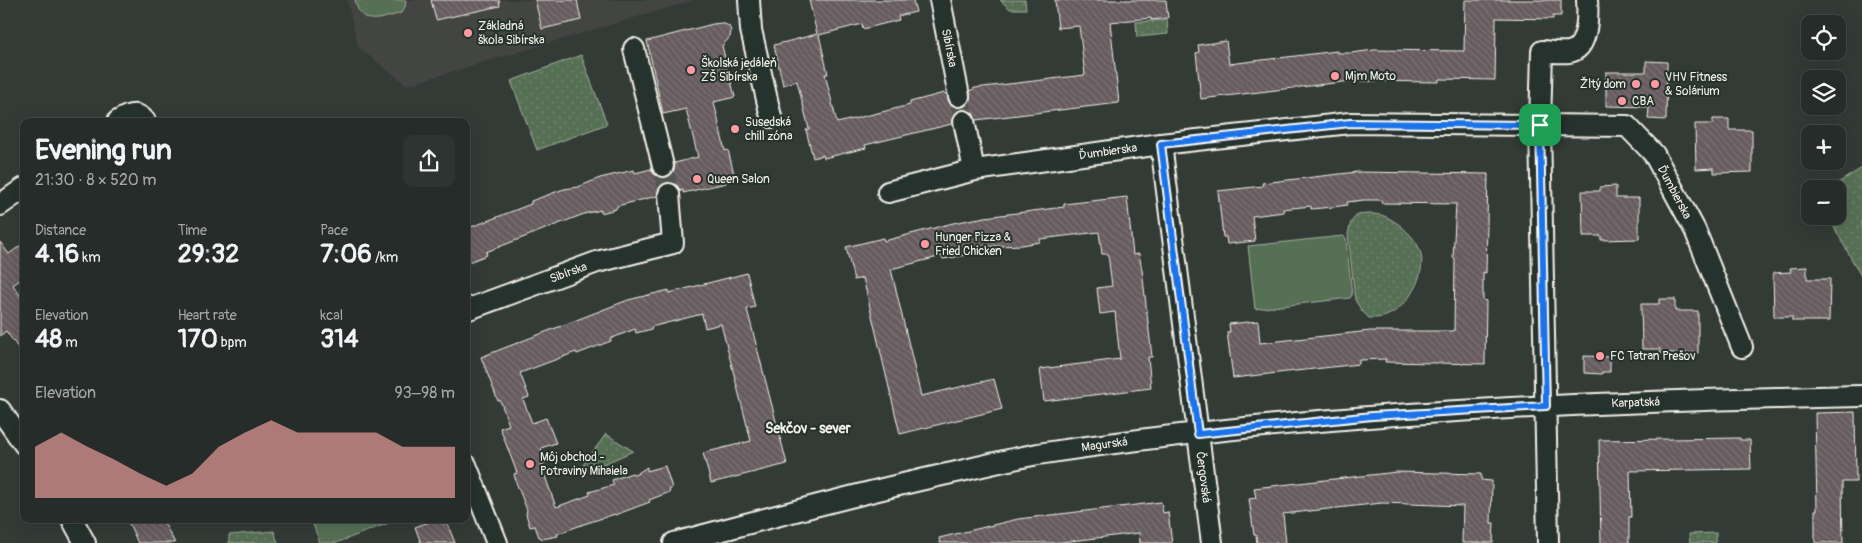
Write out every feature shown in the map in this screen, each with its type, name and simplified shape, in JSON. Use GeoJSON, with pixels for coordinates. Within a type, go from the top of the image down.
{"type":"FeatureCollection","features":[{"type":"Feature","properties":{"kind":"street"},"geometry":{"type":"LineString","coordinates":[[749,0],[751,30],[770,114]]}},
{"type":"Feature","properties":{"kind":"street","name":"Sibírska"},"geometry":{"type":"LineString","coordinates":[[940,0],[959,96]]}},
{"type":"Feature","properties":{"kind":"street"},"geometry":{"type":"LineString","coordinates":[[1548,543],[1540,125],[1542,51],[1570,52],[1578,47],[1586,32],[1587,0]]}},
{"type":"Feature","properties":{"kind":"street"},"geometry":{"type":"LineString","coordinates":[[634,49],[663,166]]}},
{"type":"Feature","properties":{"kind":"street"},"geometry":{"type":"LineString","coordinates":[[123,118],[135,114],[143,118]]}},
{"type":"Feature","properties":{"kind":"street"},"geometry":{"type":"LineString","coordinates":[[964,121],[974,170]]}},
{"type":"Feature","properties":{"kind":"street","name":"Ďumbierska"},"geometry":{"type":"LineString","coordinates":[[888,192],[974,170],[1161,144],[1350,123],[1627,126],[1654,154],[1695,230],[1742,348]]}},
{"type":"Feature","properties":{"kind":"street","name":"Čergovská"},"geometry":{"type":"LineString","coordinates":[[1161,144],[1212,543]]}},
{"type":"Feature","properties":{"kind":"street"},"geometry":{"type":"LineString","coordinates":[[0,205],[20,191]]}},
{"type":"Feature","properties":{"kind":"street","name":"Sibírska"},"geometry":{"type":"LineString","coordinates":[[470,309],[597,262],[672,243],[669,194]]}},
{"type":"Feature","properties":{"kind":"street","name":"Karpatská"},"geometry":{"type":"LineString","coordinates":[[1546,406],[1862,396]]}},
{"type":"Feature","properties":{"kind":"street","name":"Magurská"},"geometry":{"type":"LineString","coordinates":[[674,543],[882,488],[1026,457],[1198,434],[1372,416],[1546,406]]}},
{"type":"Feature","properties":{"kind":"street"},"geometry":{"type":"LineString","coordinates":[[0,410],[20,438]]}},
{"type":"Feature","properties":{"kind":"street"},"geometry":{"type":"LineString","coordinates":[[470,475],[497,543]]}},
{"type":"Feature","properties":{"kind":"street"},"geometry":{"type":"LineString","coordinates":[[74,523],[85,543]]}},
{"type":"Feature","properties":{"kind":"shaded area","name":"Základná škola Sibírska"},"geometry":{"type":"Polygon","coordinates":[[[347,0],[695,0],[407,85],[358,47],[347,0]]]}},
{"type":"Feature","properties":{"kind":"green space"},"geometry":{"type":"Polygon","coordinates":[[[355,0],[406,0],[405,7],[401,13],[372,19],[362,15],[355,0]]]}},
{"type":"Feature","properties":{"kind":"green space"},"geometry":{"type":"Polygon","coordinates":[[[1000,0],[1025,0],[1026,9],[1010,9],[1000,0]]]}},
{"type":"Feature","properties":{"kind":"green space"},"geometry":{"type":"Polygon","coordinates":[[[1167,20],[1168,34],[1137,37],[1136,22],[1167,20]]]}},
{"type":"Feature","properties":{"kind":"green space"},"geometry":{"type":"Polygon","coordinates":[[[581,55],[607,124],[537,150],[511,81],[581,55]]]}},
{"type":"Feature","properties":{"kind":"green space"},"geometry":{"type":"Polygon","coordinates":[[[1862,168],[1862,278],[1833,225],[1846,225],[1846,180],[1843,180],[1862,168]]]}},
{"type":"Feature","properties":{"kind":"green space"},"geometry":{"type":"Polygon","coordinates":[[[1378,214],[1389,218],[1407,231],[1416,242],[1421,254],[1421,271],[1409,298],[1395,311],[1384,317],[1369,318],[1355,300],[1348,234],[1351,222],[1357,215],[1378,214]]]}},
{"type":"Feature","properties":{"kind":"green space"},"geometry":{"type":"Polygon","coordinates":[[[1343,236],[1346,238],[1352,295],[1350,298],[1255,309],[1248,246],[1343,236]]]}},
{"type":"Feature","properties":{"kind":"green space"},"geometry":{"type":"Polygon","coordinates":[[[606,434],[633,451],[586,472],[583,465],[606,434]]]}},
{"type":"Feature","properties":{"kind":"green space"},"geometry":{"type":"Polygon","coordinates":[[[312,523],[388,523],[336,543],[320,543],[312,523]]]}},
{"type":"Feature","properties":{"kind":"green space"},"geometry":{"type":"Polygon","coordinates":[[[274,531],[278,543],[229,543],[229,535],[274,531]]]}},
{"type":"Feature","properties":{"kind":"green space"},"geometry":{"type":"Polygon","coordinates":[[[1716,533],[1716,543],[1690,543],[1689,534],[1716,533]]]}},
{"type":"Feature","properties":{"kind":"building"},"geometry":{"type":"Polygon","coordinates":[[[431,0],[499,0],[500,6],[436,20],[431,0]]]}},
{"type":"Feature","properties":{"kind":"building"},"geometry":{"type":"Polygon","coordinates":[[[535,0],[577,0],[581,20],[542,29],[535,0]]]}},
{"type":"Feature","properties":{"kind":"building"},"geometry":{"type":"Polygon","coordinates":[[[809,0],[913,0],[916,12],[898,16],[899,20],[863,29],[862,24],[819,35],[828,74],[825,74],[837,123],[910,105],[910,102],[944,93],[947,94],[950,104],[961,108],[967,105],[970,99],[970,91],[975,88],[1085,75],[1079,26],[1058,28],[1055,0],[1166,0],[1168,18],[1110,22],[1119,103],[976,120],[973,113],[962,109],[956,112],[952,124],[865,145],[866,148],[824,158],[823,155],[813,158],[806,130],[809,129],[797,81],[783,85],[774,45],[817,34],[809,0]]]}},
{"type":"Feature","properties":{"kind":"building"},"geometry":{"type":"Polygon","coordinates":[[[1465,0],[1561,0],[1561,16],[1553,16],[1553,19],[1496,18],[1495,80],[1439,79],[1439,82],[1351,81],[1201,99],[1196,53],[1199,52],[1198,45],[1226,41],[1229,64],[1337,51],[1337,53],[1351,53],[1374,50],[1464,51],[1465,0]]]}},
{"type":"Feature","properties":{"kind":"building"},"geometry":{"type":"Polygon","coordinates":[[[722,23],[729,26],[731,31],[730,37],[722,46],[735,97],[714,102],[725,151],[728,150],[735,178],[725,180],[726,183],[683,193],[683,190],[680,191],[674,184],[668,182],[659,189],[657,196],[617,206],[616,209],[601,213],[601,210],[584,214],[486,252],[487,255],[470,261],[470,227],[531,204],[531,201],[564,189],[578,187],[600,178],[634,170],[635,173],[651,169],[655,175],[665,178],[672,174],[675,163],[698,157],[686,109],[663,114],[647,41],[722,23]]]}},
{"type":"Feature","properties":{"kind":"building","name":"Žltý dom"},"geometry":{"type":"Polygon","coordinates":[[[1646,61],[1667,62],[1666,120],[1648,119],[1649,107],[1606,106],[1606,72],[1646,72],[1646,61]]]}},
{"type":"Feature","properties":{"kind":"building"},"geometry":{"type":"Polygon","coordinates":[[[1713,119],[1729,119],[1729,130],[1752,130],[1752,172],[1714,173],[1714,168],[1696,169],[1695,124],[1713,124],[1713,119]]]}},
{"type":"Feature","properties":{"kind":"building"},"geometry":{"type":"Polygon","coordinates":[[[1357,172],[1488,174],[1486,273],[1483,272],[1483,300],[1486,301],[1485,364],[1385,362],[1386,359],[1359,360],[1359,364],[1233,378],[1227,332],[1230,332],[1229,324],[1258,321],[1260,343],[1370,331],[1454,331],[1455,258],[1453,258],[1456,204],[1381,203],[1382,200],[1364,200],[1347,202],[1347,205],[1333,207],[1311,209],[1311,206],[1283,209],[1284,212],[1252,216],[1255,241],[1227,244],[1226,237],[1223,237],[1218,191],[1263,186],[1262,183],[1357,172]]]}},
{"type":"Feature","properties":{"kind":"building"},"geometry":{"type":"Polygon","coordinates":[[[1616,186],[1616,198],[1639,198],[1639,239],[1601,240],[1601,236],[1583,236],[1582,191],[1600,191],[1600,187],[1616,186]]]}},
{"type":"Feature","properties":{"kind":"building"},"geometry":{"type":"Polygon","coordinates":[[[1127,197],[1133,255],[1139,254],[1142,270],[1152,357],[1148,357],[1151,388],[1044,401],[1040,369],[1120,359],[1115,312],[1100,314],[1097,288],[1112,286],[1108,254],[1102,254],[1099,232],[1040,239],[1040,242],[1022,245],[977,247],[978,251],[961,256],[943,259],[942,256],[891,269],[921,396],[994,379],[1002,409],[900,434],[863,278],[854,280],[846,247],[883,238],[884,241],[953,223],[985,217],[1064,207],[1064,204],[1127,197]]]}},
{"type":"Feature","properties":{"kind":"building"},"geometry":{"type":"Polygon","coordinates":[[[0,242],[9,254],[20,246],[20,280],[13,285],[20,295],[20,350],[6,331],[0,336],[0,242]]]}},
{"type":"Feature","properties":{"kind":"building"},"geometry":{"type":"Polygon","coordinates":[[[1807,267],[1807,279],[1830,279],[1829,321],[1792,321],[1792,317],[1774,317],[1773,273],[1791,272],[1790,268],[1807,267]]]}},
{"type":"Feature","properties":{"kind":"building"},"geometry":{"type":"Polygon","coordinates":[[[747,273],[755,307],[747,309],[787,464],[711,483],[703,453],[751,441],[721,324],[705,328],[702,314],[651,327],[652,329],[636,333],[635,329],[610,339],[611,341],[520,373],[529,397],[523,399],[532,423],[546,418],[556,443],[541,448],[547,462],[541,465],[556,507],[590,495],[589,492],[614,485],[612,480],[632,473],[635,475],[647,467],[647,471],[665,466],[672,488],[669,490],[670,492],[649,500],[650,502],[584,524],[557,534],[558,536],[542,539],[539,537],[535,526],[530,527],[526,514],[527,510],[514,474],[517,473],[500,428],[509,425],[481,357],[628,300],[669,290],[669,293],[747,273]]]}},
{"type":"Feature","properties":{"kind":"building"},"geometry":{"type":"Polygon","coordinates":[[[1659,299],[1675,299],[1675,311],[1698,311],[1698,353],[1660,353],[1660,349],[1642,349],[1641,304],[1659,304],[1659,299]]]}},
{"type":"Feature","properties":{"kind":"building"},"geometry":{"type":"Polygon","coordinates":[[[1584,356],[1610,357],[1610,372],[1602,372],[1602,374],[1584,373],[1584,356]]]}},
{"type":"Feature","properties":{"kind":"building"},"geometry":{"type":"Polygon","coordinates":[[[1855,412],[1856,482],[1842,482],[1843,543],[1815,543],[1815,510],[1817,510],[1815,413],[1855,412]]]}},
{"type":"Feature","properties":{"kind":"building"},"geometry":{"type":"Polygon","coordinates":[[[1740,438],[1740,440],[1750,440],[1751,469],[1630,471],[1631,517],[1629,517],[1629,543],[1601,543],[1599,440],[1740,438]]]}},
{"type":"Feature","properties":{"kind":"building"},"geometry":{"type":"Polygon","coordinates":[[[1397,472],[1481,474],[1481,480],[1492,481],[1491,523],[1494,523],[1493,543],[1462,543],[1463,506],[1382,503],[1283,514],[1286,543],[1257,543],[1256,535],[1254,535],[1249,499],[1256,498],[1254,488],[1397,472]]]}},
{"type":"Feature","properties":{"kind":"building"},"geometry":{"type":"Polygon","coordinates":[[[1161,502],[1163,513],[1168,512],[1172,543],[1140,543],[1139,533],[1054,543],[940,543],[939,538],[1018,519],[1161,502]]]}},
{"type":"Feature","properties":{"kind":"building"},"geometry":{"type":"Polygon","coordinates":[[[129,523],[164,523],[175,543],[138,543],[129,523]]]}},
{"type":"Feature","properties":{"kind":"building"},"geometry":{"type":"Polygon","coordinates":[[[426,523],[447,523],[455,543],[421,543],[415,527],[426,523]]]}},
{"type":"Feature","properties":{"kind":"tunnel"},"geometry":{"type":"LineString","coordinates":[[959,96],[964,121]]}},
{"type":"Feature","properties":{"kind":"tunnel"},"geometry":{"type":"LineString","coordinates":[[663,166],[669,194]]}},
{"type":"Feature","properties":{"kind":"place","name":"Základná škola Sibírska"},"geometry":{"type":"Point","coordinates":[468,33]}},
{"type":"Feature","properties":{"kind":"place","name":"Školská jedáleň ZŠ Sibírska"},"geometry":{"type":"Point","coordinates":[691,70]}},
{"type":"Feature","properties":{"kind":"place","name":"Mjm Moto"},"geometry":{"type":"Point","coordinates":[1335,76]}},
{"type":"Feature","properties":{"kind":"place","name":"Žltý dom"},"geometry":{"type":"Point","coordinates":[1636,84]}},
{"type":"Feature","properties":{"kind":"place","name":"VHV Fitness & Solárium"},"geometry":{"type":"Point","coordinates":[1655,84]}},
{"type":"Feature","properties":{"kind":"place","name":"CBA"},"geometry":{"type":"Point","coordinates":[1622,101]}},
{"type":"Feature","properties":{"kind":"place","name":"Susedská chill zóna"},"geometry":{"type":"Point","coordinates":[735,129]}},
{"type":"Feature","properties":{"kind":"place","name":"Queen Salon"},"geometry":{"type":"Point","coordinates":[697,179]}},
{"type":"Feature","properties":{"kind":"place","name":"Hunger Pizza & Fried Chicken"},"geometry":{"type":"Point","coordinates":[925,244]}},
{"type":"Feature","properties":{"kind":"place","name":"FC Tatran Prešov"},"geometry":{"type":"Point","coordinates":[1600,356]}},
{"type":"Feature","properties":{"kind":"place","name":"Môj obchod - Potraviny Mihaiela"},"geometry":{"type":"Point","coordinates":[530,464]}},
{"type":"Feature","properties":{"kind":"district","name":"Sekčov - sever"},"geometry":{"type":"Point","coordinates":[808,428]}},
{"type":"Feature","properties":{"kind":"route"},"geometry":{"type":"LineString","coordinates":[[1350,123],[1540,125],[1546,406],[1372,416],[1198,434],[1161,144],[1350,123]]}}]}
